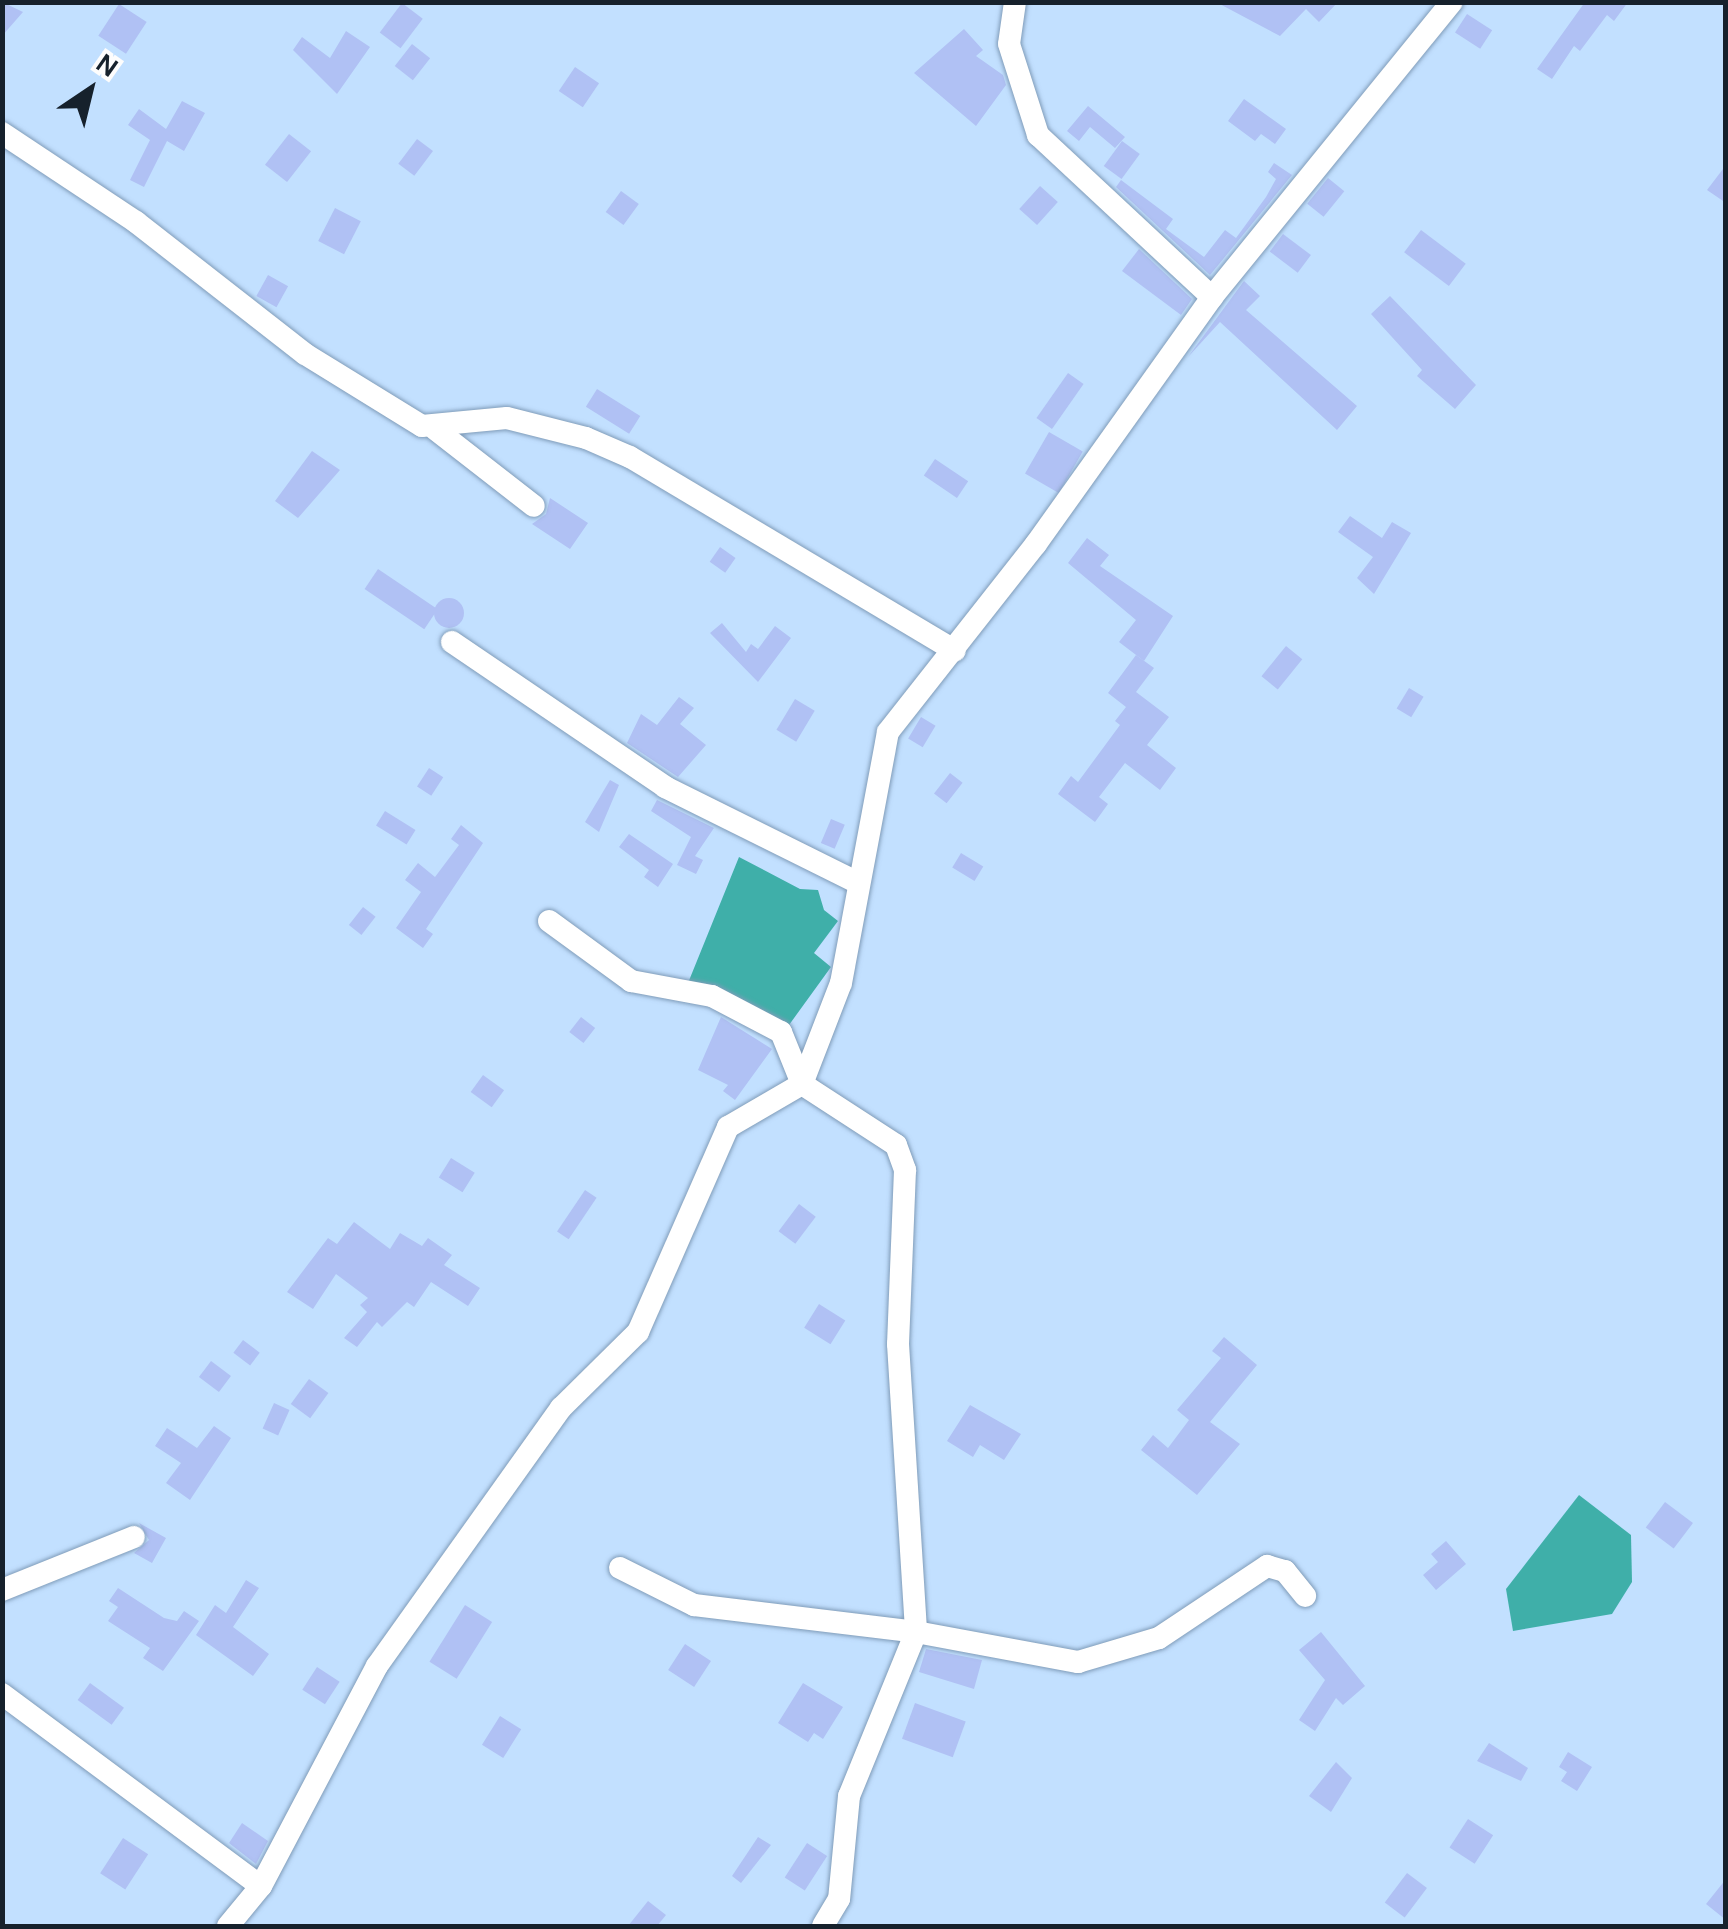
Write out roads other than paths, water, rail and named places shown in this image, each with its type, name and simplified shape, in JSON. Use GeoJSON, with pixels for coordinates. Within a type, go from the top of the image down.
{"type":"FeatureCollection","features":[{"type":"Feature","properties":{"kind":"street"},"geometry":{"type":"LineString","coordinates":[[1015,2],[1008,44],[1038,135],[1212,297]]}},
{"type":"Feature","properties":{"kind":"street"},"geometry":{"type":"LineString","coordinates":[[228,1926],[261,1886],[377,1666],[562,1408],[638,1332],[728,1128],[802,1084],[841,983],[856,882],[888,732],[954,651],[1212,297],[1452,2]]}},
{"type":"Feature","properties":{"kind":"street"},"geometry":{"type":"LineString","coordinates":[[2,133],[136,222],[305,354],[435,429],[534,506]]}},
{"type":"Feature","properties":{"kind":"street"},"geometry":{"type":"LineString","coordinates":[[435,429],[506,418],[600,444],[954,651]]}},
{"type":"Feature","properties":{"kind":"street"},"geometry":{"type":"LineString","coordinates":[[452,642],[665,787],[856,882]]}},
{"type":"Feature","properties":{"kind":"street"},"geometry":{"type":"LineString","coordinates":[[549,921],[631,981],[712,996],[781,1032],[802,1084],[896,1145],[904,1170],[898,1344],[916,1632],[849,1796],[839,1898],[823,1926]]}},
{"type":"Feature","properties":{"kind":"street"},"geometry":{"type":"LineString","coordinates":[[2,1590],[134,1536]]}},
{"type":"Feature","properties":{"kind":"street"},"geometry":{"type":"LineString","coordinates":[[620,1568],[694,1604],[916,1632],[1078,1662],[1158,1638],[1267,1566],[1285,1571],[1305,1596]]}},
{"type":"Feature","properties":{"kind":"street"},"geometry":{"type":"LineString","coordinates":[[2,1694],[261,1886]]}}]}
